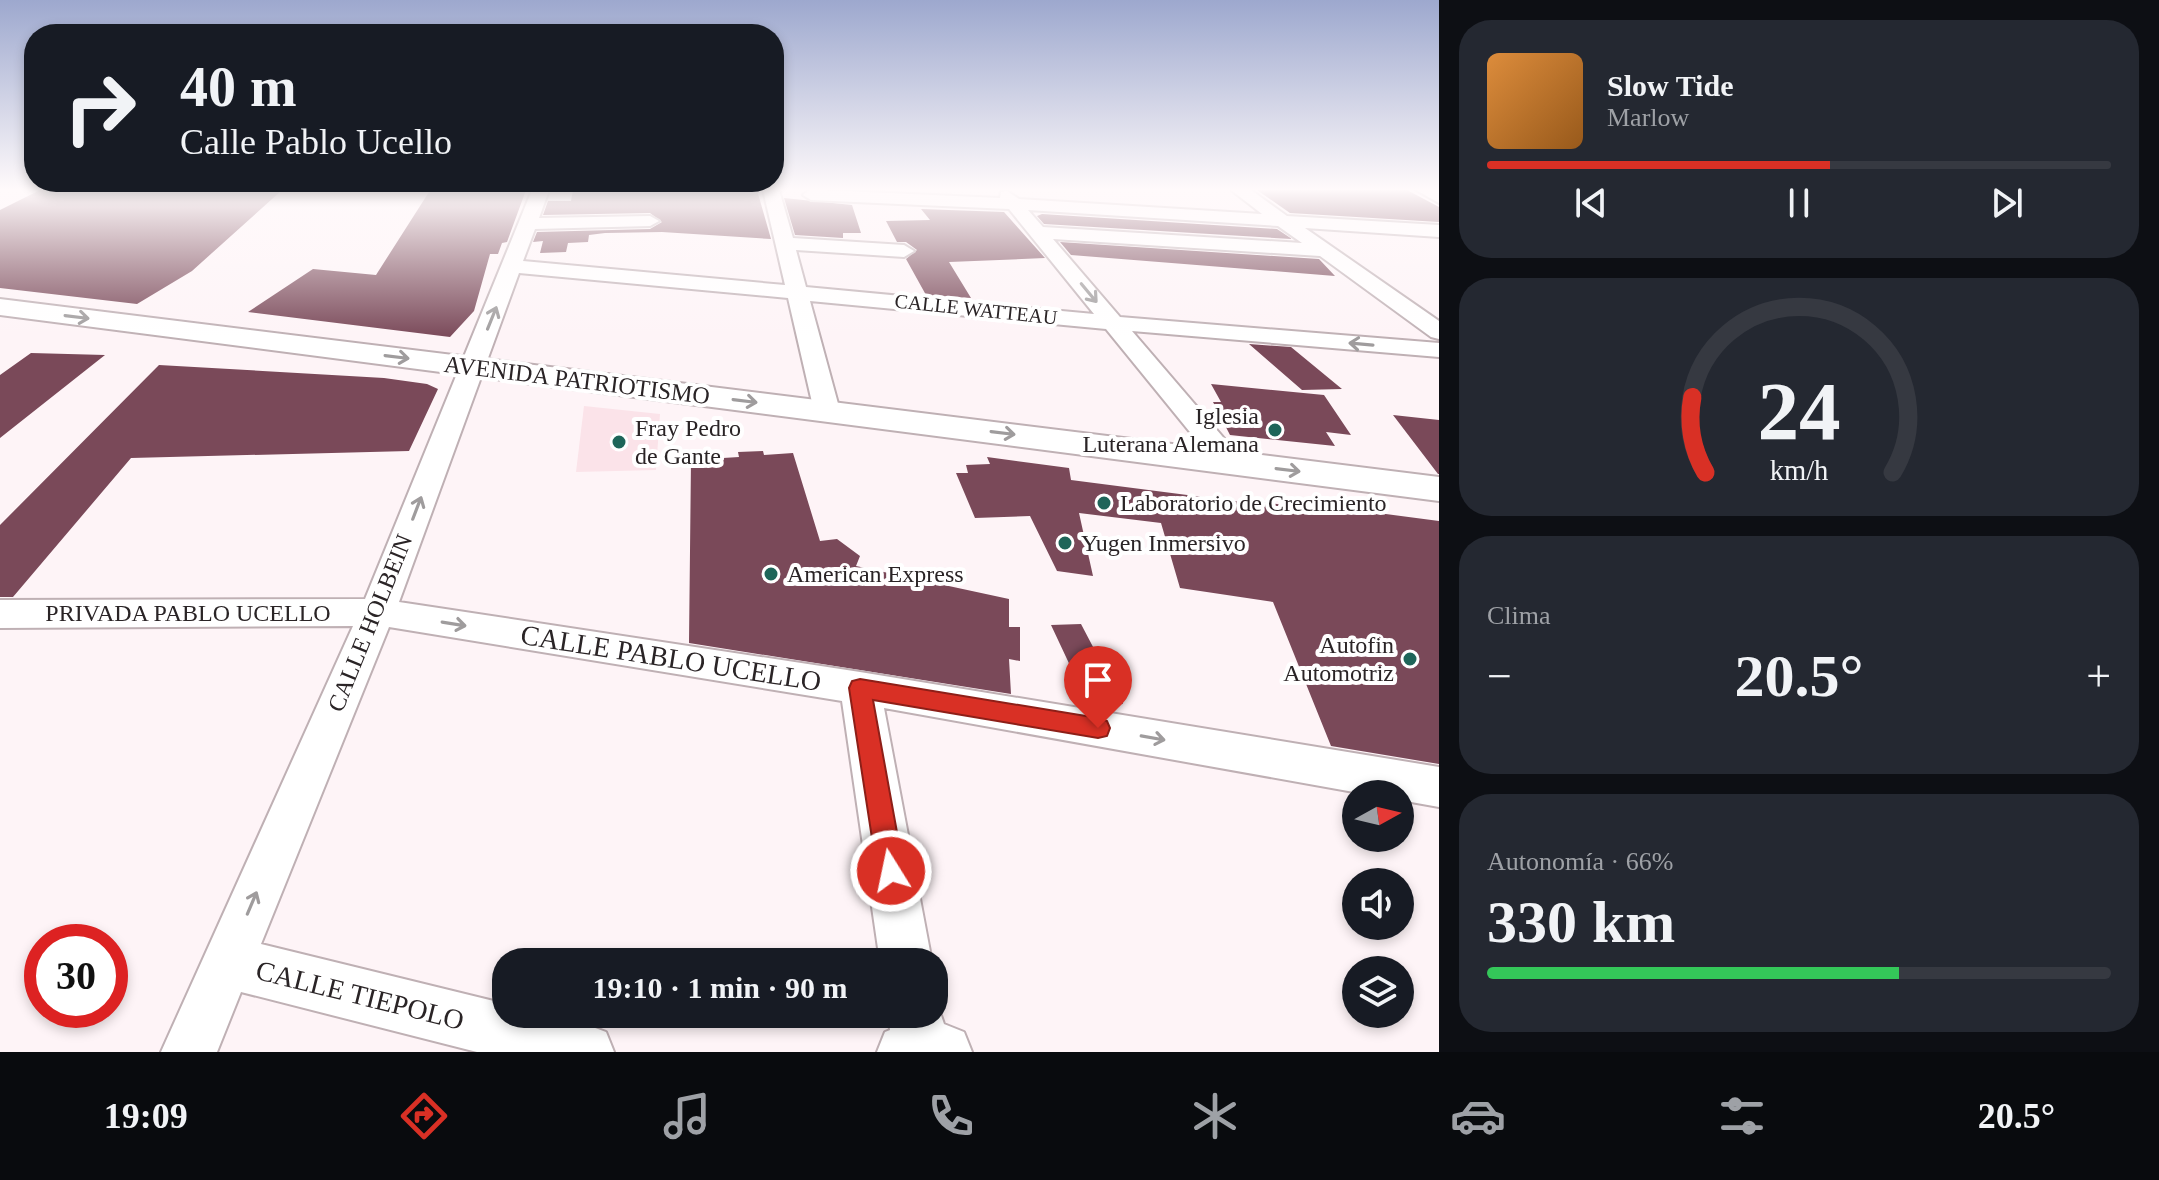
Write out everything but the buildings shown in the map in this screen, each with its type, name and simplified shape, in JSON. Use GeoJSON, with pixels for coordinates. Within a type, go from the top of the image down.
{"type":"FeatureCollection","features":[{"type":"Feature","properties":{"kind":"main road","name":"AVENIDA PATRIOTISMO"},"geometry":{"type":"LineString","coordinates":[[0,307],[1439,489]]}},
{"type":"Feature","properties":{"kind":"street","name":"CALLE HOLBEIN"},"geometry":{"type":"LineString","coordinates":[[189,1052],[377,612],[523,239]]}},
{"type":"Feature","properties":{"kind":"street"},"geometry":{"type":"LineString","coordinates":[[782,239],[827,411]]}},
{"type":"Feature","properties":{"kind":"street"},"geometry":{"type":"LineString","coordinates":[[1044,239],[1230,463]]}},
{"type":"Feature","properties":{"kind":"street"},"geometry":{"type":"LineString","coordinates":[[1146,239],[1328,251]]}},
{"type":"Feature","properties":{"kind":"street"},"geometry":{"type":"LineString","coordinates":[[1311,239],[1439,332]]}},
{"type":"Feature","properties":{"kind":"street"},"geometry":{"type":"LineString","coordinates":[[783,243],[904,251]]}},
{"type":"Feature","properties":{"kind":"street","name":"CALLE WATTEAU"},"geometry":{"type":"LineString","coordinates":[[513,266],[1439,350]]}},
{"type":"Feature","properties":{"kind":"street","name":"PRIVADA PABLO UCELLO"},"geometry":{"type":"LineString","coordinates":[[0,614],[377,612]]}},
{"type":"Feature","properties":{"kind":"street","name":"CALLE PABLO UCELLO"},"geometry":{"type":"LineString","coordinates":[[377,612],[860,688],[1439,787]]}},
{"type":"Feature","properties":{"kind":"street"},"geometry":{"type":"LineString","coordinates":[[860,688],[904,948]]}},
{"type":"Feature","properties":{"kind":"street","name":"CALLE TIEPOLO"},"geometry":{"type":"LineString","coordinates":[[227,962],[586,1052]]}},
{"type":"Feature","properties":{"kind":"shaded area","name":"Fray Pedro de Gante"},"geometry":{"type":"Polygon","coordinates":[[[584,406],[660,414],[656,470],[576,472],[584,406]]]}},
{"type":"Feature","properties":{"kind":"place","name":"Iglesia Luterana Alemana"},"geometry":{"type":"Point","coordinates":[1275,430]}},
{"type":"Feature","properties":{"kind":"place","name":"Fray Pedro de Gante"},"geometry":{"type":"Point","coordinates":[619,442]}},
{"type":"Feature","properties":{"kind":"place","name":"Laboratorio de Crecimiento"},"geometry":{"type":"Point","coordinates":[1104,503]}},
{"type":"Feature","properties":{"kind":"place","name":"Yugen Inmersivo"},"geometry":{"type":"Point","coordinates":[1065,543]}},
{"type":"Feature","properties":{"kind":"place","name":"American Express"},"geometry":{"type":"Point","coordinates":[771,574]}},
{"type":"Feature","properties":{"kind":"place","name":"Autofin Automotriz"},"geometry":{"type":"Point","coordinates":[1410,659]}},
{"type":"Feature","properties":{"kind":"route"},"geometry":{"type":"LineString","coordinates":[[891,871],[860,688],[1098,728]]}}]}
